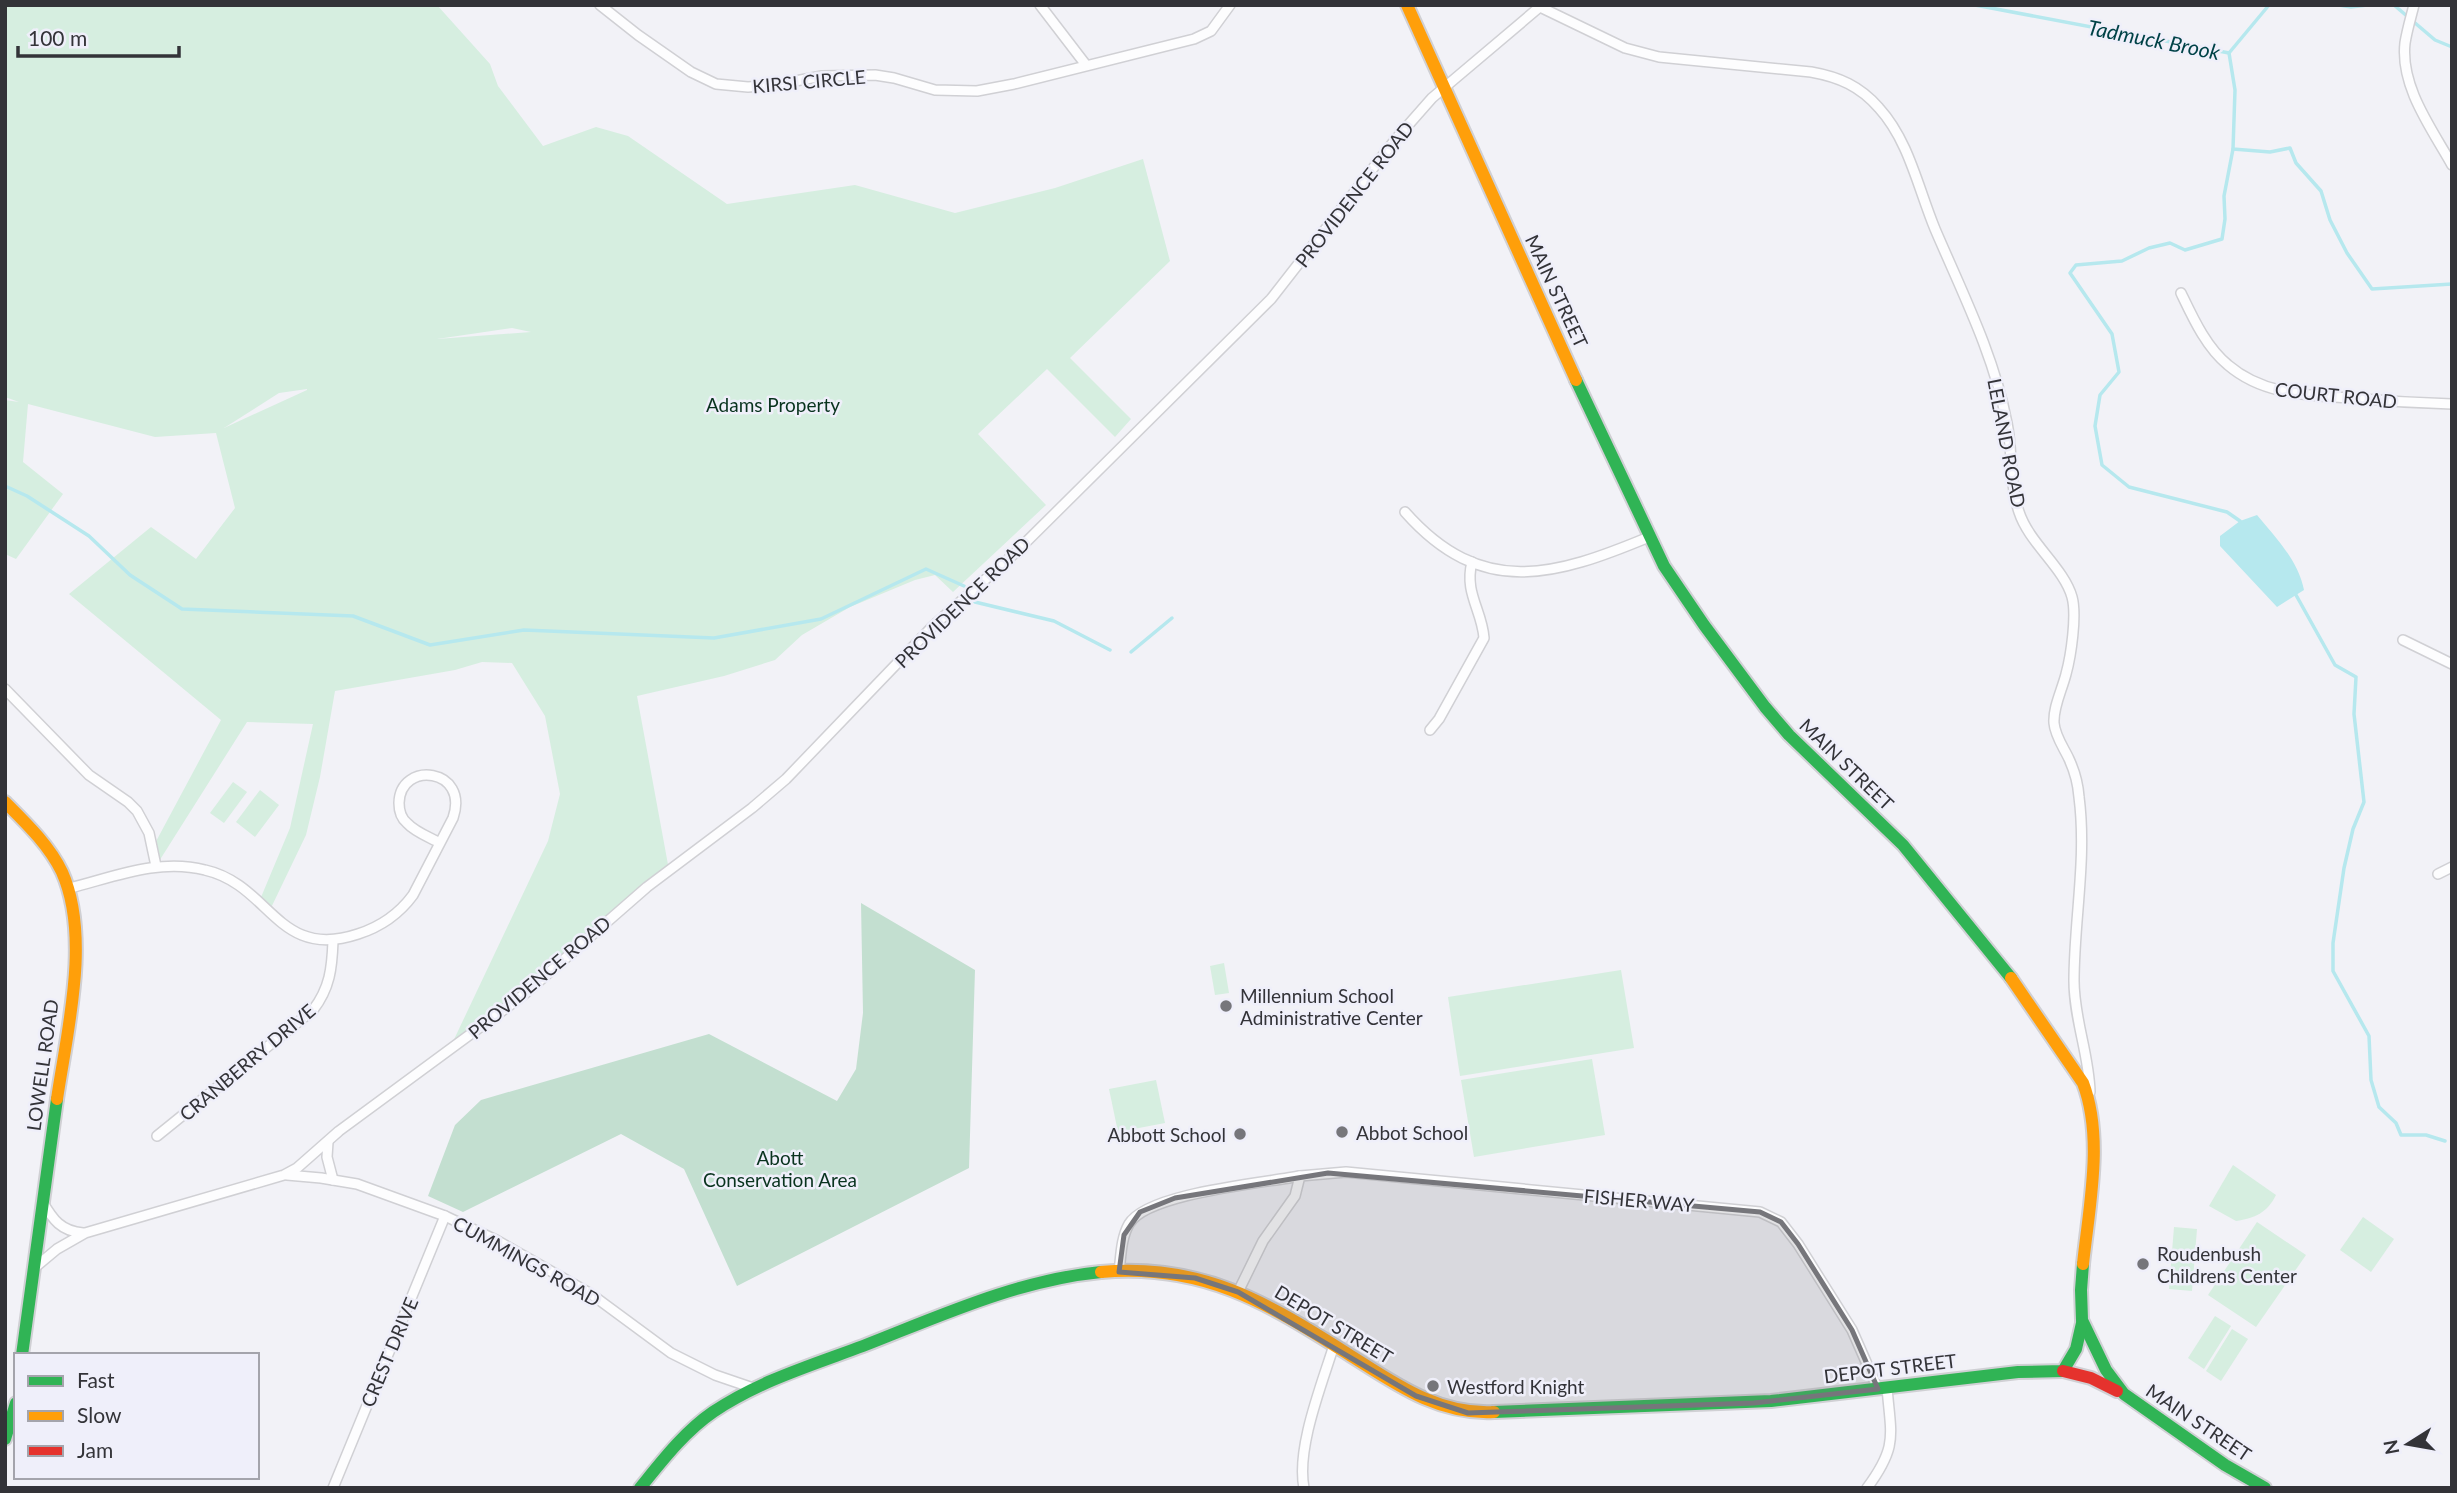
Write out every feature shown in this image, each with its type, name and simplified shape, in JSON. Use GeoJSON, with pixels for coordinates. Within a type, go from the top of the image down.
{"type":"FeatureCollection","features":[{"type":"Feature","properties":{"kind":"main road","name":"MAIN STREET"},"geometry":{"type":"LineString","coordinates":[[1407,5],[1649,537],[1681,591],[1765,707],[1789,735],[1903,845],[2010,976],[2083,1083],[2090,1101],[2095,1137],[2084,1251],[2082,1320],[2106,1370],[2124,1394],[2249,1484],[2265,1488]]}},
{"type":"Feature","properties":{"kind":"main road","name":"LOWELL ROAD"},"geometry":{"type":"LineString","coordinates":[[5,802],[40,838],[59,865],[70,888],[75,919],[73,978],[22,1353]]}},
{"type":"Feature","properties":{"kind":"main road","name":"DEPOT STREET"},"geometry":{"type":"LineString","coordinates":[[640,1488],[674,1446],[709,1414],[753,1388],[983,1300],[1062,1277],[1119,1272],[1172,1273],[1238,1292],[1334,1345],[1416,1396],[1468,1413],[1754,1403],[2018,1372],[2079,1373],[2099,1380],[2124,1394]]}},
{"type":"Feature","properties":{"kind":"main road"},"geometry":{"type":"LineString","coordinates":[[2063,1371],[2075,1355],[2082,1320]]}},
{"type":"Feature","properties":{"kind":"main road"},"geometry":{"type":"LineString","coordinates":[[5,1438],[14,1409]]}},
{"type":"Feature","properties":{"kind":"street","name":"KIRSI CIRCLE"},"geometry":{"type":"LineString","coordinates":[[600,5],[691,72],[716,83],[760,87],[822,76],[875,75],[935,90],[977,91],[1140,53],[1206,34],[1230,5]]}},
{"type":"Feature","properties":{"kind":"street"},"geometry":{"type":"LineString","coordinates":[[1040,5],[1086,65]]}},
{"type":"Feature","properties":{"kind":"street"},"geometry":{"type":"LineString","coordinates":[[2414,5],[2405,43],[2410,86],[2452,165]]}},
{"type":"Feature","properties":{"kind":"street","name":"PROVIDENCE ROAD"},"geometry":{"type":"LineString","coordinates":[[33,1269],[57,1249],[85,1233],[284,1175],[297,1168],[521,996],[647,887],[752,808],[786,779],[932,627],[1015,553],[1270,299],[1395,140],[1443,89],[1540,6]]}},
{"type":"Feature","properties":{"kind":"street","name":"LELAND ROAD"},"geometry":{"type":"LineString","coordinates":[[1540,6],[1625,48],[1659,57],[1835,76],[1868,96],[1902,141],[1935,228],[1963,290],[1997,382],[2007,425],[2012,478],[2019,512],[2032,537],[2065,582],[2073,601],[2072,645],[2054,721],[2077,779],[2080,800],[2082,877],[2074,980],[2075,1008],[2088,1067],[2090,1101]]}},
{"type":"Feature","properties":{"kind":"street","name":"COURT ROAD"},"geometry":{"type":"LineString","coordinates":[[2181,293],[2210,345],[2227,365],[2248,379],[2267,387],[2291,394],[2452,404]]}},
{"type":"Feature","properties":{"kind":"street"},"geometry":{"type":"LineString","coordinates":[[1405,512],[1434,540],[1472,562],[1490,569],[1521,573],[1546,572],[1599,558],[1649,537]]}},
{"type":"Feature","properties":{"kind":"street"},"geometry":{"type":"LineString","coordinates":[[1430,730],[1439,719],[1484,638],[1469,586],[1468,576],[1472,562]]}},
{"type":"Feature","properties":{"kind":"street"},"geometry":{"type":"LineString","coordinates":[[2403,640],[2452,664]]}},
{"type":"Feature","properties":{"kind":"street"},"geometry":{"type":"LineString","coordinates":[[5,689],[89,775],[137,811],[149,833],[156,866]]}},
{"type":"Feature","properties":{"kind":"street"},"geometry":{"type":"LineString","coordinates":[[70,888],[156,866],[195,867],[223,876],[252,895],[278,922],[291,930],[305,937],[333,941],[361,933],[397,913],[413,895],[453,818],[456,798],[453,789],[440,777],[422,775],[406,783],[399,800],[399,809],[409,826],[440,843]]}},
{"type":"Feature","properties":{"kind":"street"},"geometry":{"type":"LineString","coordinates":[[2438,873],[2452,867]]}},
{"type":"Feature","properties":{"kind":"street","name":"CRANBERRY DRIVE"},"geometry":{"type":"LineString","coordinates":[[157,1136],[313,1010],[325,995],[329,982],[333,941]]}},
{"type":"Feature","properties":{"kind":"street"},"geometry":{"type":"LineString","coordinates":[[328,1142],[327,1157],[333,1180]]}},
{"type":"Feature","properties":{"kind":"street","name":"FISHER WAY"},"geometry":{"type":"LineString","coordinates":[[1119,1272],[1124,1235],[1130,1222],[1140,1212],[1175,1198],[1300,1176],[1346,1172],[1766,1214],[1777,1219],[1789,1231],[1838,1304],[1883,1389],[1891,1445],[1884,1462],[1867,1488]]}},
{"type":"Feature","properties":{"kind":"street","name":"CUMMINGS ROAD"},"geometry":{"type":"LineString","coordinates":[[284,1175],[358,1184],[445,1216],[496,1240],[591,1294],[671,1353],[715,1375],[753,1388]]}},
{"type":"Feature","properties":{"kind":"street"},"geometry":{"type":"LineString","coordinates":[[1238,1292],[1264,1241],[1295,1196],[1300,1176]]}},
{"type":"Feature","properties":{"kind":"street"},"geometry":{"type":"LineString","coordinates":[[42,1200],[57,1224],[69,1231],[85,1233]]}},
{"type":"Feature","properties":{"kind":"street","name":"CREST DRIVE"},"geometry":{"type":"LineString","coordinates":[[333,1488],[445,1216]]}},
{"type":"Feature","properties":{"kind":"street"},"geometry":{"type":"LineString","coordinates":[[1304,1488],[1304,1450],[1334,1345]]}},
{"type":"Feature","properties":{"kind":"highlighted area"},"geometry":{"type":"Polygon","coordinates":[[[1328,1173],[1760,1212],[1781,1222],[1798,1244],[1852,1330],[1878,1389],[1754,1403],[1468,1413],[1416,1396],[1238,1292],[1195,1278],[1119,1272],[1124,1235],[1140,1212],[1175,1198],[1328,1173]]]}},
{"type":"Feature","properties":{"kind":"green space","name":"Adams Property"},"geometry":{"type":"Polygon","coordinates":[[[5,5],[437,5],[490,64],[498,86],[543,146],[596,127],[628,136],[727,204],[855,185],[955,213],[1055,188],[1143,159],[1170,261],[1070,358],[1131,419],[1115,437],[1047,369],[978,434],[1046,505],[953,592],[935,575],[915,580],[850,607],[802,635],[775,660],[724,676],[637,696],[669,870],[449,1050],[548,841],[560,794],[545,716],[512,663],[482,662],[455,670],[335,691],[320,777],[306,835],[269,912],[259,902],[290,828],[313,724],[247,722],[156,866],[153,847],[221,720],[69,594],[151,527],[196,559],[235,508],[216,433],[155,437],[28,404],[23,462],[63,494],[16,559],[5,554],[5,400],[19,402],[5,397],[5,5]],[[512,328],[437,339],[531,332],[512,328]],[[307,390],[279,393],[224,428],[307,390]]]}},
{"type":"Feature","properties":{"kind":"green space"},"geometry":{"type":"Polygon","coordinates":[[[233,782],[247,792],[224,823],[210,813],[233,782]]]}},
{"type":"Feature","properties":{"kind":"green space"},"geometry":{"type":"Polygon","coordinates":[[[260,790],[279,805],[255,837],[236,822],[260,790]]]}},
{"type":"Feature","properties":{"kind":"green space","name":"Abott Conservation Area"},"geometry":{"type":"Polygon","coordinates":[[[861,903],[975,970],[969,1168],[737,1286],[684,1169],[621,1134],[463,1212],[428,1196],[455,1125],[481,1100],[709,1034],[837,1101],[856,1069],[863,1013],[861,903]]]}},
{"type":"Feature","properties":{"kind":"green space"},"geometry":{"type":"Polygon","coordinates":[[[1224,963],[1229,993],[1215,995],[1210,966],[1224,963]]]}},
{"type":"Feature","properties":{"kind":"green space"},"geometry":{"type":"Polygon","coordinates":[[[1621,970],[1634,1048],[1460,1076],[1448,997],[1621,970]]]}},
{"type":"Feature","properties":{"kind":"green space"},"geometry":{"type":"Polygon","coordinates":[[[1592,1059],[1605,1135],[1474,1157],[1461,1080],[1592,1059]]]}},
{"type":"Feature","properties":{"kind":"green space"},"geometry":{"type":"Polygon","coordinates":[[[1156,1080],[1165,1123],[1118,1132],[1109,1089],[1156,1080]]]}},
{"type":"Feature","properties":{"kind":"green space"},"geometry":{"type":"Polygon","coordinates":[[[2233,1165],[2276,1195],[2260,1214],[2236,1221],[2209,1206],[2233,1165]]]}},
{"type":"Feature","properties":{"kind":"green space"},"geometry":{"type":"Polygon","coordinates":[[[2363,1217],[2394,1239],[2371,1272],[2340,1250],[2363,1217]]]}},
{"type":"Feature","properties":{"kind":"green space"},"geometry":{"type":"Polygon","coordinates":[[[2257,1222],[2306,1255],[2256,1327],[2208,1295],[2257,1222]]]}},
{"type":"Feature","properties":{"kind":"green space"},"geometry":{"type":"Polygon","coordinates":[[[2174,1227],[2197,1229],[2192,1291],[2169,1289],[2174,1227]]]}},
{"type":"Feature","properties":{"kind":"green space"},"geometry":{"type":"Polygon","coordinates":[[[2215,1316],[2231,1326],[2204,1369],[2188,1358],[2215,1316]]]}},
{"type":"Feature","properties":{"kind":"green space"},"geometry":{"type":"Polygon","coordinates":[[[2232,1329],[2248,1339],[2221,1381],[2206,1371],[2232,1329]]]}},
{"type":"Feature","properties":{"kind":"water"},"geometry":{"type":"Polygon","coordinates":[[[2257,515],[2292,559],[2304,590],[2277,607],[2220,546],[2220,536],[2240,521],[2257,515]]]}},
{"type":"Feature","properties":{"kind":"waterway","name":"Tadmuck Brook"},"geometry":{"type":"LineString","coordinates":[[1975,5],[2229,53],[2269,5]]}},
{"type":"Feature","properties":{"kind":"waterway","name":"Tadmuck Brook"},"geometry":{"type":"LineString","coordinates":[[2339,5],[2367,5]]}},
{"type":"Feature","properties":{"kind":"waterway","name":"Tadmuck Brook"},"geometry":{"type":"LineString","coordinates":[[2394,5],[2435,40],[2452,47]]}},
{"type":"Feature","properties":{"kind":"waterway"},"geometry":{"type":"LineString","coordinates":[[2229,53],[2235,90],[2233,149],[2270,152],[2290,148],[2296,163],[2321,191],[2330,220],[2347,253],[2372,289],[2452,284]]}},
{"type":"Feature","properties":{"kind":"waterway"},"geometry":{"type":"LineString","coordinates":[[2233,149],[2224,196],[2222,239],[2185,250],[2170,243],[2149,248],[2122,261],[2076,265],[2070,273],[2112,334],[2119,372],[2100,395],[2095,426],[2102,465],[2129,487],[2227,512],[2240,521]]}},
{"type":"Feature","properties":{"kind":"waterway"},"geometry":{"type":"LineString","coordinates":[[5,486],[27,496],[89,536],[130,575],[182,609],[353,616],[430,645],[524,630],[714,638],[821,619],[926,569],[964,586]]}},
{"type":"Feature","properties":{"kind":"waterway"},"geometry":{"type":"LineString","coordinates":[[2296,595],[2335,665],[2356,677],[2354,714],[2364,802],[2353,829],[2344,868],[2333,943],[2333,971],[2369,1036],[2371,1080],[2379,1107],[2396,1123],[2401,1135],[2426,1135],[2445,1141]]}},
{"type":"Feature","properties":{"kind":"waterway"},"geometry":{"type":"LineString","coordinates":[[975,602],[1054,621],[1110,650]]}},
{"type":"Feature","properties":{"kind":"waterway"},"geometry":{"type":"LineString","coordinates":[[1131,652],[1172,618]]}},
{"type":"Feature","properties":{"kind":"traffic: fast"},"geometry":{"type":"LineString","coordinates":[[1576,380],[1664,566],[1704,625],[1789,735],[1903,845],[2011,978]]}},
{"type":"Feature","properties":{"kind":"traffic: fast"},"geometry":{"type":"LineString","coordinates":[[22,1353],[57,1099]]}},
{"type":"Feature","properties":{"kind":"traffic: fast"},"geometry":{"type":"LineString","coordinates":[[2083,1264],[2082,1320],[2106,1370],[2124,1394],[2225,1465],[2265,1488]]}},
{"type":"Feature","properties":{"kind":"traffic: fast"},"geometry":{"type":"LineString","coordinates":[[640,1488],[674,1447],[702,1420],[749,1391],[980,1301],[1040,1283],[1101,1272]]}},
{"type":"Feature","properties":{"kind":"traffic: fast"},"geometry":{"type":"LineString","coordinates":[[1494,1412],[1771,1401],[2018,1372],[2063,1371],[2076,1349],[2082,1323]]}},
{"type":"Feature","properties":{"kind":"traffic: fast"},"geometry":{"type":"LineString","coordinates":[[5,1439],[14,1410]]}},
{"type":"Feature","properties":{"kind":"traffic: slow"},"geometry":{"type":"LineString","coordinates":[[1407,5],[1576,380]]}},
{"type":"Feature","properties":{"kind":"traffic: slow"},"geometry":{"type":"LineString","coordinates":[[5,802],[51,853],[62,872],[71,898],[75,925],[74,984],[57,1099]]}},
{"type":"Feature","properties":{"kind":"traffic: slow"},"geometry":{"type":"LineString","coordinates":[[2011,978],[2083,1083],[2089,1104],[2094,1149],[2083,1264]]}},
{"type":"Feature","properties":{"kind":"traffic: slow"},"geometry":{"type":"LineString","coordinates":[[1101,1272],[1171,1274],[1232,1290],[1289,1318],[1417,1395],[1454,1408],[1494,1412]]}},
{"type":"Feature","properties":{"kind":"traffic: jam"},"geometry":{"type":"LineString","coordinates":[[2063,1371],[2091,1378],[2117,1391]]}},
{"type":"Feature","properties":{"kind":"place","name":"Millennium School Administrative Center"},"geometry":{"type":"Point","coordinates":[1226,1006]}},
{"type":"Feature","properties":{"kind":"place","name":"Abbot School"},"geometry":{"type":"Point","coordinates":[1342,1132]}},
{"type":"Feature","properties":{"kind":"place","name":"Abbott School"},"geometry":{"type":"Point","coordinates":[1240,1134]}},
{"type":"Feature","properties":{"kind":"place","name":"Roudenbush Childrens Center"},"geometry":{"type":"Point","coordinates":[2143,1264]}},
{"type":"Feature","properties":{"kind":"place","name":"Westford Knight"},"geometry":{"type":"Point","coordinates":[1433,1386]}}]}
